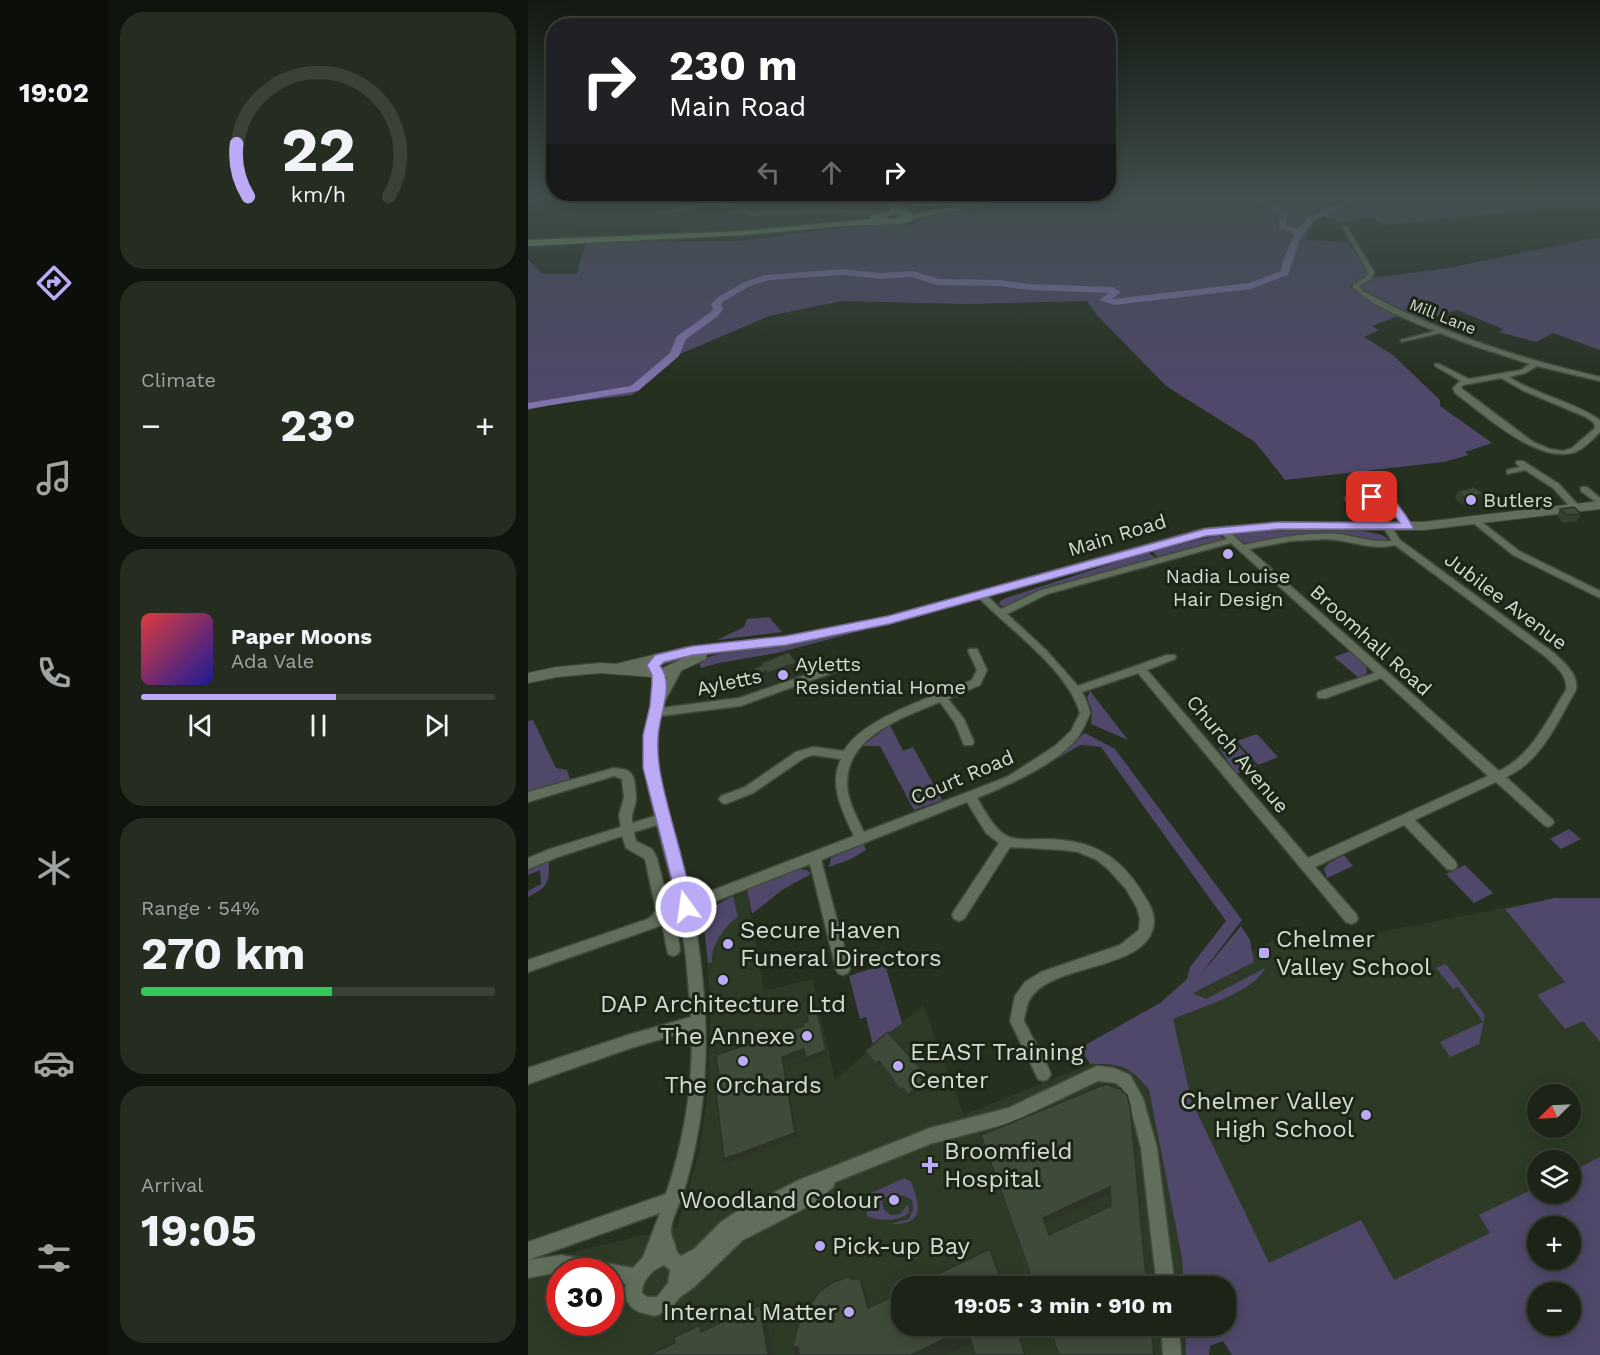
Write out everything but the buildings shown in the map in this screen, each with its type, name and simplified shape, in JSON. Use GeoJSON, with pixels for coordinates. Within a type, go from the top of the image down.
{"type":"FeatureCollection","features":[{"type":"Feature","properties":{"kind":"main road","name":"Main Road"},"geometry":{"type":"LineString","coordinates":[[528,678],[578,669],[620,668],[674,662],[724,649],[840,631],[982,596],[1174,539],[1227,535],[1295,525],[1408,527],[1576,508],[1600,503]]}},
{"type":"Feature","properties":{"kind":"main road","name":"Main Road"},"geometry":{"type":"LineString","coordinates":[[620,668],[639,672],[668,673],[674,662]]}},
{"type":"Feature","properties":{"kind":"street","name":"Mill Lane"},"geometry":{"type":"LineString","coordinates":[[1363,258],[1371,272],[1370,277],[1355,286],[1358,290],[1403,314],[1442,331],[1536,363],[1600,379]]}},
{"type":"Feature","properties":{"kind":"street"},"geometry":{"type":"LineString","coordinates":[[1403,341],[1442,331]]}},
{"type":"Feature","properties":{"kind":"street"},"geometry":{"type":"LineString","coordinates":[[1503,376],[1528,391],[1590,416],[1598,422],[1599,429],[1579,448],[1570,452],[1541,449],[1460,394],[1457,388],[1467,381],[1523,372],[1536,363]]}},
{"type":"Feature","properties":{"kind":"street"},"geometry":{"type":"LineString","coordinates":[[1437,365],[1467,381]]}},
{"type":"Feature","properties":{"kind":"street"},"geometry":{"type":"LineString","coordinates":[[1510,472],[1523,465],[1556,486],[1576,508]]}},
{"type":"Feature","properties":{"kind":"street"},"geometry":{"type":"LineString","coordinates":[[1584,489],[1600,503]]}},
{"type":"Feature","properties":{"kind":"street"},"geometry":{"type":"LineString","coordinates":[[1349,498],[1385,499],[1394,505],[1408,527]]}},
{"type":"Feature","properties":{"kind":"street"},"geometry":{"type":"LineString","coordinates":[[1475,520],[1516,553],[1600,595]]}},
{"type":"Feature","properties":{"kind":"street","name":"Jubilee Avenue"},"geometry":{"type":"LineString","coordinates":[[1387,527],[1397,542],[1550,655],[1566,670],[1572,684],[1571,690],[1537,747],[1519,765],[1497,777]]}},
{"type":"Feature","properties":{"kind":"street","name":"Broomhall Road"},"geometry":{"type":"LineString","coordinates":[[1227,535],[1497,777]]}},
{"type":"Feature","properties":{"kind":"street","name":"Main Road"},"geometry":{"type":"LineString","coordinates":[[1000,614],[1044,592],[1227,535]]}},
{"type":"Feature","properties":{"kind":"street"},"geometry":{"type":"LineString","coordinates":[[1242,549],[1301,537],[1339,537],[1382,546],[1397,542]]}},
{"type":"Feature","properties":{"kind":"street","name":"Court Road"},"geometry":{"type":"LineString","coordinates":[[686,907],[970,797],[1026,771],[1049,757],[1068,740],[1081,724],[1085,713],[1077,690],[1064,674],[982,596]]}},
{"type":"Feature","properties":{"kind":"street"},"geometry":{"type":"LineString","coordinates":[[861,838],[841,790],[840,779],[847,756],[857,742],[877,726],[968,687],[980,676],[980,663],[973,651]]}},
{"type":"Feature","properties":{"kind":"street"},"geometry":{"type":"LineString","coordinates":[[1077,690],[1172,657]]}},
{"type":"Feature","properties":{"kind":"street"},"geometry":{"type":"LineString","coordinates":[[650,1261],[685,1159],[695,1106],[697,1022],[694,960],[686,907],[651,768],[651,735],[656,710],[674,662]]}},
{"type":"Feature","properties":{"kind":"street","name":"Ayletts"},"geometry":{"type":"LineString","coordinates":[[656,710],[740,702],[842,666]]}},
{"type":"Feature","properties":{"kind":"street","name":"Church Avenue"},"geometry":{"type":"LineString","coordinates":[[1140,669],[1351,918]]}},
{"type":"Feature","properties":{"kind":"street"},"geometry":{"type":"LineString","coordinates":[[656,710],[657,672]]}},
{"type":"Feature","properties":{"kind":"street"},"geometry":{"type":"LineString","coordinates":[[1322,695],[1382,674]]}},
{"type":"Feature","properties":{"kind":"street"},"geometry":{"type":"LineString","coordinates":[[942,698],[960,722],[968,742]]}},
{"type":"Feature","properties":{"kind":"street"},"geometry":{"type":"LineString","coordinates":[[725,799],[749,790],[800,755],[813,751],[847,756]]}},
{"type":"Feature","properties":{"kind":"street"},"geometry":{"type":"LineString","coordinates":[[528,797],[614,772],[624,773],[628,777],[630,798],[625,810],[630,844],[648,853],[651,858],[663,907],[661,916],[652,923],[528,966]]}},
{"type":"Feature","properties":{"kind":"street"},"geometry":{"type":"LineString","coordinates":[[1306,865],[1497,777],[1548,822]]}},
{"type":"Feature","properties":{"kind":"street"},"geometry":{"type":"LineString","coordinates":[[970,797],[992,830],[1007,841],[1074,844],[1101,854],[1122,873],[1147,913],[1145,931],[1134,943],[1094,962],[1044,977],[1027,987],[1017,1012],[1017,1021],[1043,1074]]}},
{"type":"Feature","properties":{"kind":"street"},"geometry":{"type":"LineString","coordinates":[[528,864],[554,853],[663,818]]}},
{"type":"Feature","properties":{"kind":"street"},"geometry":{"type":"LineString","coordinates":[[1406,819],[1451,865]]}},
{"type":"Feature","properties":{"kind":"street"},"geometry":{"type":"LineString","coordinates":[[959,915],[1007,841]]}},
{"type":"Feature","properties":{"kind":"street"},"geometry":{"type":"LineString","coordinates":[[814,857],[843,969]]}},
{"type":"Feature","properties":{"kind":"street"},"geometry":{"type":"LineString","coordinates":[[661,916],[669,921],[673,950]]}},
{"type":"Feature","properties":{"kind":"street"},"geometry":{"type":"LineString","coordinates":[[528,1076],[631,1041],[697,1022]]}},
{"type":"Feature","properties":{"kind":"street"},"geometry":{"type":"LineString","coordinates":[[832,1177],[809,1197],[737,1234],[663,1302],[645,1306],[635,1297],[636,1277],[650,1261],[657,1257],[675,1262],[700,1255],[727,1228],[742,1218],[805,1186],[930,1136],[1010,1115],[1097,1073],[1113,1074],[1125,1080],[1135,1092],[1150,1152],[1166,1276]]}},
{"type":"Feature","properties":{"kind":"street"},"geometry":{"type":"LineString","coordinates":[[528,1251],[671,1201]]}},
{"type":"Feature","properties":{"kind":"street"},"geometry":{"type":"LineString","coordinates":[[662,1230],[675,1262],[678,1282],[675,1290]]}},
{"type":"Feature","properties":{"kind":"street"},"geometry":{"type":"LineString","coordinates":[[528,1269],[546,1266]]}},
{"type":"Feature","properties":{"kind":"street"},"geometry":{"type":"LineString","coordinates":[[624,1275],[636,1277]]}},
{"type":"Feature","properties":{"kind":"street"},"geometry":{"type":"LineString","coordinates":[[1171,1336],[1172,1355]]}},
{"type":"Feature","properties":{"kind":"shaded area"},"geometry":{"type":"Polygon","coordinates":[[[581,258],[1358,258],[1368,274],[1350,286],[1360,294],[1401,315],[1372,326],[1379,330],[1364,337],[1393,355],[1440,400],[1440,406],[1492,443],[1465,452],[1469,455],[1444,462],[1285,480],[1255,442],[1166,386],[1097,315],[1087,301],[965,304],[842,301],[769,316],[680,354],[632,395],[553,404],[528,410],[528,259],[542,274],[577,274],[581,258]]]}},
{"type":"Feature","properties":{"kind":"shaded area"},"geometry":{"type":"Polygon","coordinates":[[[1496,258],[1600,258],[1600,350],[1553,333],[1536,342],[1499,332],[1503,329],[1457,310],[1423,320],[1368,294],[1360,286],[1373,278],[1448,268],[1496,258]]]}},
{"type":"Feature","properties":{"kind":"shaded area"},"geometry":{"type":"Polygon","coordinates":[[[1263,529],[1349,530],[1380,535],[1388,539],[1386,543],[1328,535],[1291,535],[1246,544],[1232,534],[1232,532],[1263,529]]]}},
{"type":"Feature","properties":{"kind":"shaded area"},"geometry":{"type":"Polygon","coordinates":[[[1219,535],[1224,539],[1158,557],[1152,551],[1219,535]]]}},
{"type":"Feature","properties":{"kind":"shaded area"},"geometry":{"type":"Polygon","coordinates":[[[1147,552],[1156,558],[1043,590],[1005,607],[999,605],[1000,601],[1006,598],[1147,552]]]}},
{"type":"Feature","properties":{"kind":"shaded area"},"geometry":{"type":"Polygon","coordinates":[[[769,617],[782,632],[717,640],[744,627],[747,619],[769,617]]]}},
{"type":"Feature","properties":{"kind":"shaded area"},"geometry":{"type":"Polygon","coordinates":[[[895,622],[777,653],[701,668],[698,660],[722,653],[806,641],[895,622]]]}},
{"type":"Feature","properties":{"kind":"shaded area"},"geometry":{"type":"Polygon","coordinates":[[[1350,651],[1366,666],[1367,673],[1359,678],[1334,657],[1350,651]]]}},
{"type":"Feature","properties":{"kind":"shaded area"},"geometry":{"type":"Polygon","coordinates":[[[1090,691],[1128,740],[1091,724],[1092,711],[1087,698],[1090,691]]]}},
{"type":"Feature","properties":{"kind":"shaded area"},"geometry":{"type":"Polygon","coordinates":[[[533,720],[556,768],[567,770],[571,782],[528,794],[528,721],[533,720]]]}},
{"type":"Feature","properties":{"kind":"shaded area"},"geometry":{"type":"Polygon","coordinates":[[[890,725],[903,751],[913,747],[942,800],[914,810],[880,746],[862,746],[890,725]]]}},
{"type":"Feature","properties":{"kind":"shaded area"},"geometry":{"type":"Polygon","coordinates":[[[1085,733],[1115,749],[1242,920],[1198,978],[1241,926],[1250,940],[1254,962],[1193,993],[1206,999],[1265,968],[1259,977],[1237,992],[1173,1019],[1192,1102],[1269,1263],[1361,1220],[1394,1280],[1490,1233],[1479,1215],[1527,1192],[1527,1204],[1581,1204],[1581,1167],[1600,1157],[1600,1355],[1232,1355],[1223,1341],[1210,1346],[1209,1355],[1186,1355],[1185,1336],[1236,1336],[1236,1276],[1183,1276],[1182,1258],[1149,1090],[1136,1075],[1124,1068],[1090,1064],[1080,1048],[1160,1003],[1187,979],[1190,967],[1226,921],[1101,747],[1080,745],[1032,774],[1085,733]]]}},
{"type":"Feature","properties":{"kind":"shaded area"},"geometry":{"type":"Polygon","coordinates":[[[1257,734],[1278,757],[1258,765],[1237,741],[1257,734]]]}},
{"type":"Feature","properties":{"kind":"shaded area"},"geometry":{"type":"Polygon","coordinates":[[[1235,742],[1256,766],[1236,774],[1219,748],[1235,742]]]}},
{"type":"Feature","properties":{"kind":"shaded area"},"geometry":{"type":"Polygon","coordinates":[[[1569,829],[1581,839],[1561,849],[1550,839],[1569,829]]]}},
{"type":"Feature","properties":{"kind":"shaded area"},"geometry":{"type":"Polygon","coordinates":[[[863,843],[866,850],[851,859],[829,867],[831,858],[863,843]]]}},
{"type":"Feature","properties":{"kind":"shaded area"},"geometry":{"type":"Polygon","coordinates":[[[1344,855],[1353,866],[1327,878],[1324,869],[1329,863],[1344,855]]]}},
{"type":"Feature","properties":{"kind":"shaded area"},"geometry":{"type":"Polygon","coordinates":[[[549,862],[549,870],[546,884],[528,897],[528,891],[541,884],[540,870],[528,875],[528,870],[549,862]]]}},
{"type":"Feature","properties":{"kind":"shaded area"},"geometry":{"type":"Polygon","coordinates":[[[1465,865],[1493,893],[1474,903],[1446,874],[1465,865]]]}},
{"type":"Feature","properties":{"kind":"shaded area"},"geometry":{"type":"Polygon","coordinates":[[[798,869],[807,870],[811,874],[782,890],[752,914],[747,889],[798,869]]]}},
{"type":"Feature","properties":{"kind":"shaded area","name":"Broomfield Hospital"},"geometry":{"type":"Polygon","coordinates":[[[747,891],[764,991],[812,979],[835,1080],[923,1005],[964,1115],[1090,1064],[1121,1066],[1137,1074],[1149,1090],[1182,1258],[1183,1276],[891,1276],[891,1336],[1185,1336],[1186,1355],[528,1355],[528,1263],[546,1259],[546,1336],[624,1336],[624,1258],[549,1258],[677,1227],[699,1153],[708,1091],[711,1005],[703,917],[711,908],[747,891]]]}},
{"type":"Feature","properties":{"kind":"shaded area"},"geometry":{"type":"Polygon","coordinates":[[[733,896],[738,917],[719,937],[713,950],[712,962],[708,963],[703,917],[711,908],[733,896]]]}},
{"type":"Feature","properties":{"kind":"shaded area","name":"Chelmer Valley High School"},"geometry":{"type":"Polygon","coordinates":[[[1555,898],[1600,898],[1600,1355],[1252,1355],[1236,1287],[1236,1276],[1233,1276],[1173,1019],[1186,990],[1272,941],[1287,950],[1555,898]]]}},
{"type":"Feature","properties":{"kind":"shaded area"},"geometry":{"type":"Polygon","coordinates":[[[1555,898],[1600,898],[1600,1042],[1583,1021],[1565,1029],[1537,995],[1565,982],[1505,909],[1555,898]]]}},
{"type":"Feature","properties":{"kind":"shaded area"},"geometry":{"type":"Polygon","coordinates":[[[885,964],[902,1023],[873,1045],[866,1017],[860,1019],[849,976],[885,964]]]}},
{"type":"Feature","properties":{"kind":"shaded area"},"geometry":{"type":"Polygon","coordinates":[[[1446,964],[1485,1015],[1479,1044],[1450,1057],[1440,1042],[1483,1022],[1458,987],[1453,989],[1436,968],[1446,964]]]}},
{"type":"Feature","properties":{"kind":"shaded area"},"geometry":{"type":"Polygon","coordinates":[[[904,1178],[911,1182],[917,1199],[918,1207],[914,1218],[902,1224],[891,1224],[909,1219],[913,1209],[912,1200],[899,1195],[885,1197],[882,1202],[884,1210],[891,1215],[900,1214],[908,1204],[909,1213],[889,1220],[867,1216],[865,1196],[904,1178]]]}},
{"type":"Feature","properties":{"kind":"waterway"},"geometry":{"type":"LineString","coordinates":[[528,406],[634,389],[675,354],[681,338],[715,314],[718,309],[716,304],[721,299],[747,284],[768,277],[842,272],[880,276],[913,274],[937,282],[1000,283],[1030,287],[1113,290],[1116,292],[1104,300],[1114,302],[1251,286],[1285,273],[1288,258]]}},
{"type":"Feature","properties":{"kind":"place","name":"Butlers"},"geometry":{"type":"Point","coordinates":[1471,500]}},
{"type":"Feature","properties":{"kind":"place","name":"Nadia Louise Hair Design"},"geometry":{"type":"Point","coordinates":[1228,554]}},
{"type":"Feature","properties":{"kind":"place","name":"Ayletts Residential Home"},"geometry":{"type":"Point","coordinates":[783,675]}},
{"type":"Feature","properties":{"kind":"place","name":"Secure Haven Funeral Directors"},"geometry":{"type":"Point","coordinates":[728,944]}},
{"type":"Feature","properties":{"kind":"place","name":"Chelmer Valley School"},"geometry":{"type":"Point","coordinates":[1264,953]}},
{"type":"Feature","properties":{"kind":"place","name":"DAP Architecture Ltd"},"geometry":{"type":"Point","coordinates":[723,980]}},
{"type":"Feature","properties":{"kind":"place","name":"The Annexe"},"geometry":{"type":"Point","coordinates":[807,1036]}},
{"type":"Feature","properties":{"kind":"place","name":"The Orchards"},"geometry":{"type":"Point","coordinates":[743,1061]}},
{"type":"Feature","properties":{"kind":"place","name":"EEAST Training Center"},"geometry":{"type":"Point","coordinates":[898,1066]}},
{"type":"Feature","properties":{"kind":"place","name":"Chelmer Valley High School"},"geometry":{"type":"Point","coordinates":[1366,1115]}},
{"type":"Feature","properties":{"kind":"place","name":"Broomfield Hospital"},"geometry":{"type":"Point","coordinates":[930,1165]}},
{"type":"Feature","properties":{"kind":"place","name":"Woodland Colour"},"geometry":{"type":"Point","coordinates":[894,1200]}},
{"type":"Feature","properties":{"kind":"place","name":"Pick-up Bay"},"geometry":{"type":"Point","coordinates":[820,1246]}},
{"type":"Feature","properties":{"kind":"place","name":"Internal Matter"},"geometry":{"type":"Point","coordinates":[849,1312]}},
{"type":"Feature","properties":{"kind":"route"},"geometry":{"type":"LineString","coordinates":[[686,907],[651,768],[651,735],[659,683],[659,673],[654,670],[653,665],[659,658],[693,651],[786,641],[889,620],[982,596],[1174,539],[1205,532],[1304,525],[1408,527],[1394,505],[1385,499],[1372,497]]}}]}
